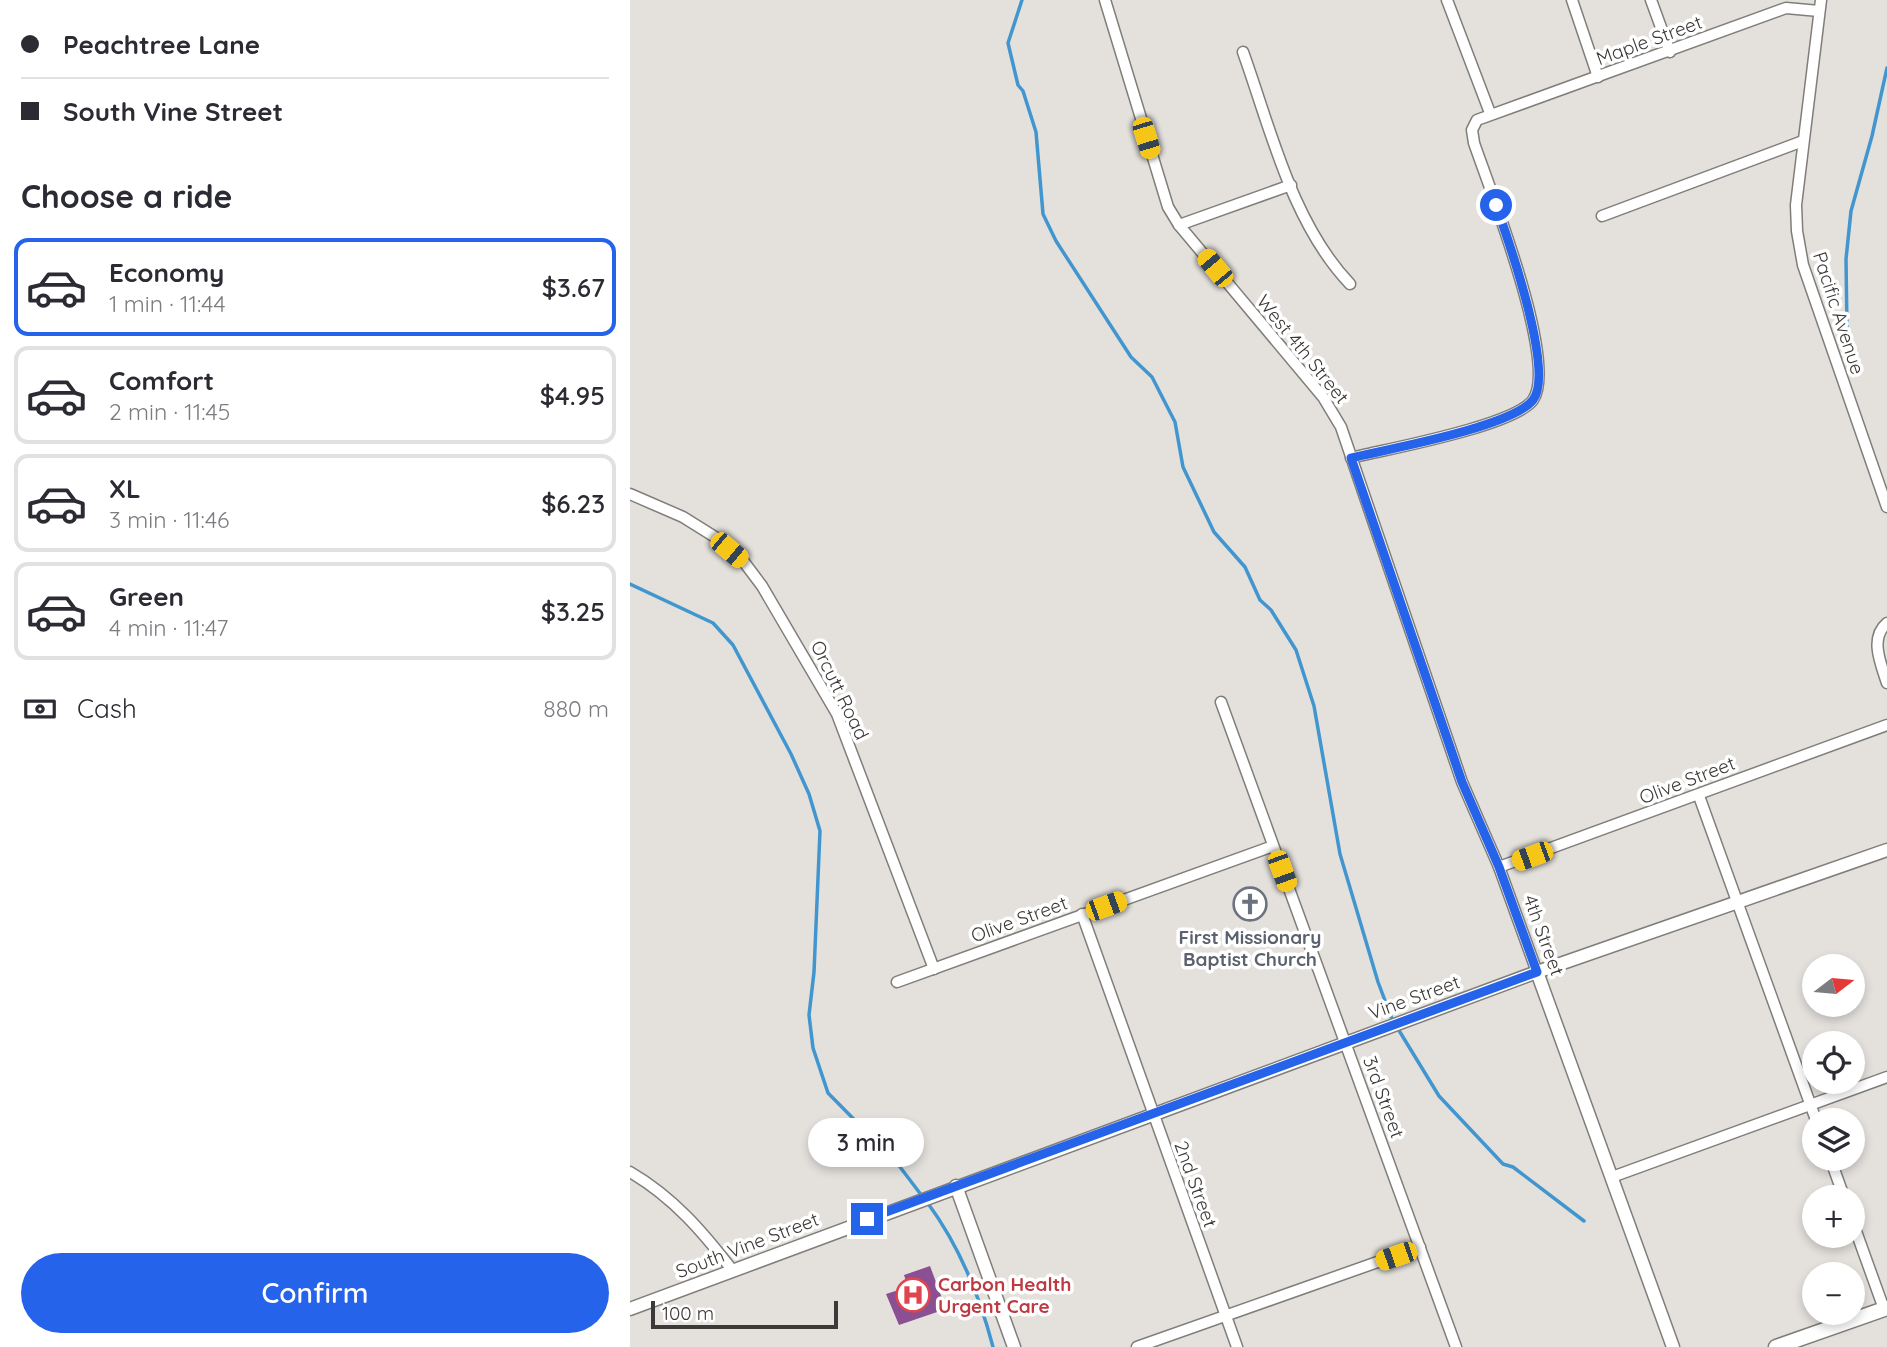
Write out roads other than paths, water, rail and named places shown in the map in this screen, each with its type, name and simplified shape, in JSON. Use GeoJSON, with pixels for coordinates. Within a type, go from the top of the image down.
{"type":"FeatureCollection","features":[{"type":"Feature","properties":{"kind":"main road"},"geometry":{"type":"LineString","coordinates":[[1776,1347],[1886,1309]]}},
{"type":"Feature","properties":{"kind":"street","name":"West 4th Street"},"geometry":{"type":"LineString","coordinates":[[1105,0],[1168,207],[1179,225],[1322,397],[1341,428],[1351,458]]}},
{"type":"Feature","properties":{"kind":"street"},"geometry":{"type":"LineString","coordinates":[[1351,458],[1464,430],[1518,412],[1533,401],[1539,386],[1539,368],[1524,291],[1474,143],[1472,130],[1477,120],[1490,113],[1447,0]]}},
{"type":"Feature","properties":{"kind":"street"},"geometry":{"type":"LineString","coordinates":[[1572,0],[1598,77]]}},
{"type":"Feature","properties":{"kind":"street"},"geometry":{"type":"LineString","coordinates":[[1651,0],[1670,52]]}},
{"type":"Feature","properties":{"kind":"street","name":"Maple Street"},"geometry":{"type":"LineString","coordinates":[[1490,113],[1670,52],[1786,8],[1820,6]]}},
{"type":"Feature","properties":{"kind":"street","name":"Pacific Avenue"},"geometry":{"type":"LineString","coordinates":[[1820,6],[1796,205],[1797,232],[1803,265],[1887,507]]}},
{"type":"Feature","properties":{"kind":"street"},"geometry":{"type":"LineString","coordinates":[[1243,52],[1291,185],[1317,244],[1330,264],[1350,284]]}},
{"type":"Feature","properties":{"kind":"street"},"geometry":{"type":"LineString","coordinates":[[1602,216],[1803,141]]}},
{"type":"Feature","properties":{"kind":"street"},"geometry":{"type":"LineString","coordinates":[[1179,225],[1291,185]]}},
{"type":"Feature","properties":{"kind":"street","name":"4th Street"},"geometry":{"type":"LineString","coordinates":[[1351,458],[1462,782],[1499,867],[1673,1347]]}},
{"type":"Feature","properties":{"kind":"street","name":"Orcutt Road"},"geometry":{"type":"LineString","coordinates":[[630,494],[683,517],[715,537],[744,562],[762,586],[837,714],[934,969]]}},
{"type":"Feature","properties":{"kind":"street"},"geometry":{"type":"LineString","coordinates":[[1887,623],[1880,629],[1877,641],[1887,682]]}},
{"type":"Feature","properties":{"kind":"street","name":"3rd Street"},"geometry":{"type":"LineString","coordinates":[[1221,702],[1456,1347]]}},
{"type":"Feature","properties":{"kind":"street","name":"Olive Street"},"geometry":{"type":"LineString","coordinates":[[1499,867],[1887,725]]}},
{"type":"Feature","properties":{"kind":"street"},"geometry":{"type":"LineString","coordinates":[[1699,796],[1810,1106]]}},
{"type":"Feature","properties":{"kind":"street","name":"Olive Street"},"geometry":{"type":"LineString","coordinates":[[897,982],[1273,846]]}},
{"type":"Feature","properties":{"kind":"street","name":"Vine Street"},"geometry":{"type":"LineString","coordinates":[[956,1186],[1537,972],[1887,850]]}},
{"type":"Feature","properties":{"kind":"street","name":"2nd Street"},"geometry":{"type":"LineString","coordinates":[[1082,914],[1237,1347]]}},
{"type":"Feature","properties":{"kind":"street"},"geometry":{"type":"LineString","coordinates":[[1612,1177],[1887,1077]]}},
{"type":"Feature","properties":{"kind":"street"},"geometry":{"type":"LineString","coordinates":[[630,1172],[648,1183],[695,1223],[733,1271]]}},
{"type":"Feature","properties":{"kind":"street"},"geometry":{"type":"LineString","coordinates":[[956,1186],[1014,1347]]}},
{"type":"Feature","properties":{"kind":"street","name":"South Vine Street"},"geometry":{"type":"LineString","coordinates":[[630,1309],[956,1186]]}},
{"type":"Feature","properties":{"kind":"street"},"geometry":{"type":"LineString","coordinates":[[1137,1347],[1420,1247]]}},
{"type":"Feature","properties":{"kind":"street"},"geometry":{"type":"LineString","coordinates":[[1863,1248],[1886,1309]]}},
{"type":"Feature","properties":{"kind":"waterway"},"geometry":{"type":"LineString","coordinates":[[1022,0],[1008,43],[1018,85],[1023,91],[1036,132],[1043,214],[1056,241],[1131,357],[1152,377],[1175,422],[1183,467],[1214,532],[1245,567],[1260,600],[1271,610],[1296,650],[1314,706],[1340,854],[1378,982],[1392,1019],[1439,1096],[1503,1164],[1513,1167],[1584,1221]]}},
{"type":"Feature","properties":{"kind":"waterway"},"geometry":{"type":"LineString","coordinates":[[1847,330],[1846,259],[1851,211],[1887,68]]}},
{"type":"Feature","properties":{"kind":"waterway"},"geometry":{"type":"LineString","coordinates":[[630,584],[713,623],[733,645],[791,754],[809,794],[820,831],[814,972],[809,1015],[813,1048],[828,1093],[897,1163],[922,1196]]}},
{"type":"Feature","properties":{"kind":"waterway"},"geometry":{"type":"LineString","coordinates":[[927,1202],[949,1235],[967,1272],[993,1347]]}},
{"type":"Feature","properties":{"kind":"place","name":"First Missionary Baptist Church"},"geometry":{"type":"Point","coordinates":[1250,904]}},
{"type":"Feature","properties":{"kind":"place","name":"Carbon Health Urgent Care"},"geometry":{"type":"Point","coordinates":[913,1295]}}]}
